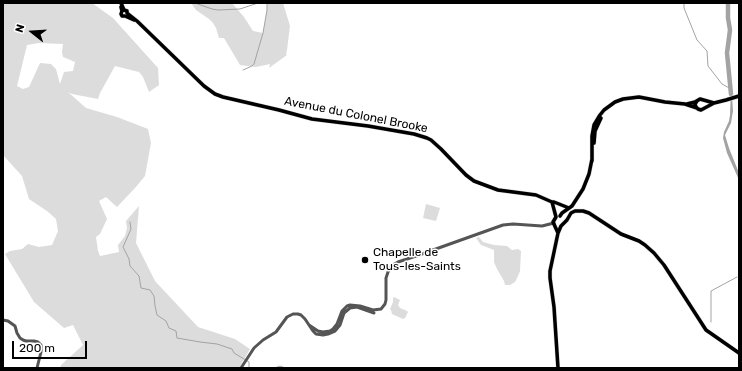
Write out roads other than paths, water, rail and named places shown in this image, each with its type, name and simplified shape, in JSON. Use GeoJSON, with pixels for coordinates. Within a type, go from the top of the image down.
{"type":"FeatureCollection","features":[{"type":"Feature","properties":{"kind":"main road","name":"Avenue du Colonel Brooke"},"geometry":{"type":"LineString","coordinates":[[121,3],[123,10],[121,12],[124,17],[126,15],[141,25],[204,86],[215,94],[312,119],[368,126],[414,134],[427,138],[441,148],[474,181],[498,190],[534,195],[569,208]]}},
{"type":"Feature","properties":{"kind":"main road"},"geometry":{"type":"LineString","coordinates":[[558,368],[550,271],[558,233],[564,221],[562,213],[574,203],[583,190],[587,179],[592,161],[592,136],[594,125],[600,115],[611,105],[623,99],[639,97],[685,104],[702,110],[714,103],[737,97]]}},
{"type":"Feature","properties":{"kind":"main road"},"geometry":{"type":"LineString","coordinates":[[685,104],[700,99],[714,103]]}},
{"type":"Feature","properties":{"kind":"main road"},"geometry":{"type":"LineString","coordinates":[[704,100],[706,103],[705,108]]}},
{"type":"Feature","properties":{"kind":"main road"},"geometry":{"type":"LineString","coordinates":[[696,101],[697,108]]}},
{"type":"Feature","properties":{"kind":"main road"},"geometry":{"type":"LineString","coordinates":[[552,202],[556,217],[554,220],[558,233]]}},
{"type":"Feature","properties":{"kind":"main road"},"geometry":{"type":"LineString","coordinates":[[574,203],[579,211]]}},
{"type":"Feature","properties":{"kind":"main road"},"geometry":{"type":"LineString","coordinates":[[555,225],[562,225],[573,211],[586,212],[621,234],[639,241],[667,268],[706,330],[739,353]]}},
{"type":"Feature","properties":{"kind":"main road"},"geometry":{"type":"LineString","coordinates":[[556,217],[566,218],[569,216]]}},
{"type":"Feature","properties":{"kind":"street"},"geometry":{"type":"LineString","coordinates":[[241,368],[249,354],[258,343],[278,330],[290,315],[300,315],[305,319],[316,334],[323,335],[335,331],[340,325],[344,313],[350,308],[357,307],[373,312],[383,310],[388,301],[386,279],[389,269],[394,263],[498,226],[508,224],[542,226],[555,225]]}},
{"type":"Feature","properties":{"kind":"street"},"geometry":{"type":"LineString","coordinates":[[3,320],[8,321],[15,326],[20,338],[23,340],[38,342],[41,345],[37,368]]}},
{"type":"Feature","properties":{"kind":"waterway"},"geometry":{"type":"LineString","coordinates":[[195,3],[218,10],[240,9],[258,3]]}},
{"type":"Feature","properties":{"kind":"waterway"},"geometry":{"type":"LineString","coordinates":[[243,70],[254,64],[263,33],[267,3]]}},
{"type":"Feature","properties":{"kind":"waterway"},"geometry":{"type":"LineString","coordinates":[[684,3],[684,8],[697,40],[707,51],[708,66],[722,84],[731,89]]}},
{"type":"Feature","properties":{"kind":"waterway"},"geometry":{"type":"LineString","coordinates":[[728,3],[730,30],[727,53],[731,94]]}},
{"type":"Feature","properties":{"kind":"waterway"},"geometry":{"type":"LineString","coordinates":[[130,222],[131,229],[123,247],[129,259],[130,266],[139,276],[141,288],[150,290],[154,296],[157,315],[166,321],[169,328],[176,331],[177,338],[217,344],[232,349],[234,353],[249,362],[249,368]]}},
{"type":"Feature","properties":{"kind":"waterway"},"geometry":{"type":"LineString","coordinates":[[711,322],[711,291],[737,277]]}},
{"type":"Feature","properties":{"kind":"waterway"},"geometry":{"type":"LineString","coordinates":[[275,368],[280,366],[285,368]]}},
{"type":"Feature","properties":{"kind":"place","name":"Chapelle de Tous-les-Saints"},"geometry":{"type":"Point","coordinates":[365,260]}}]}
